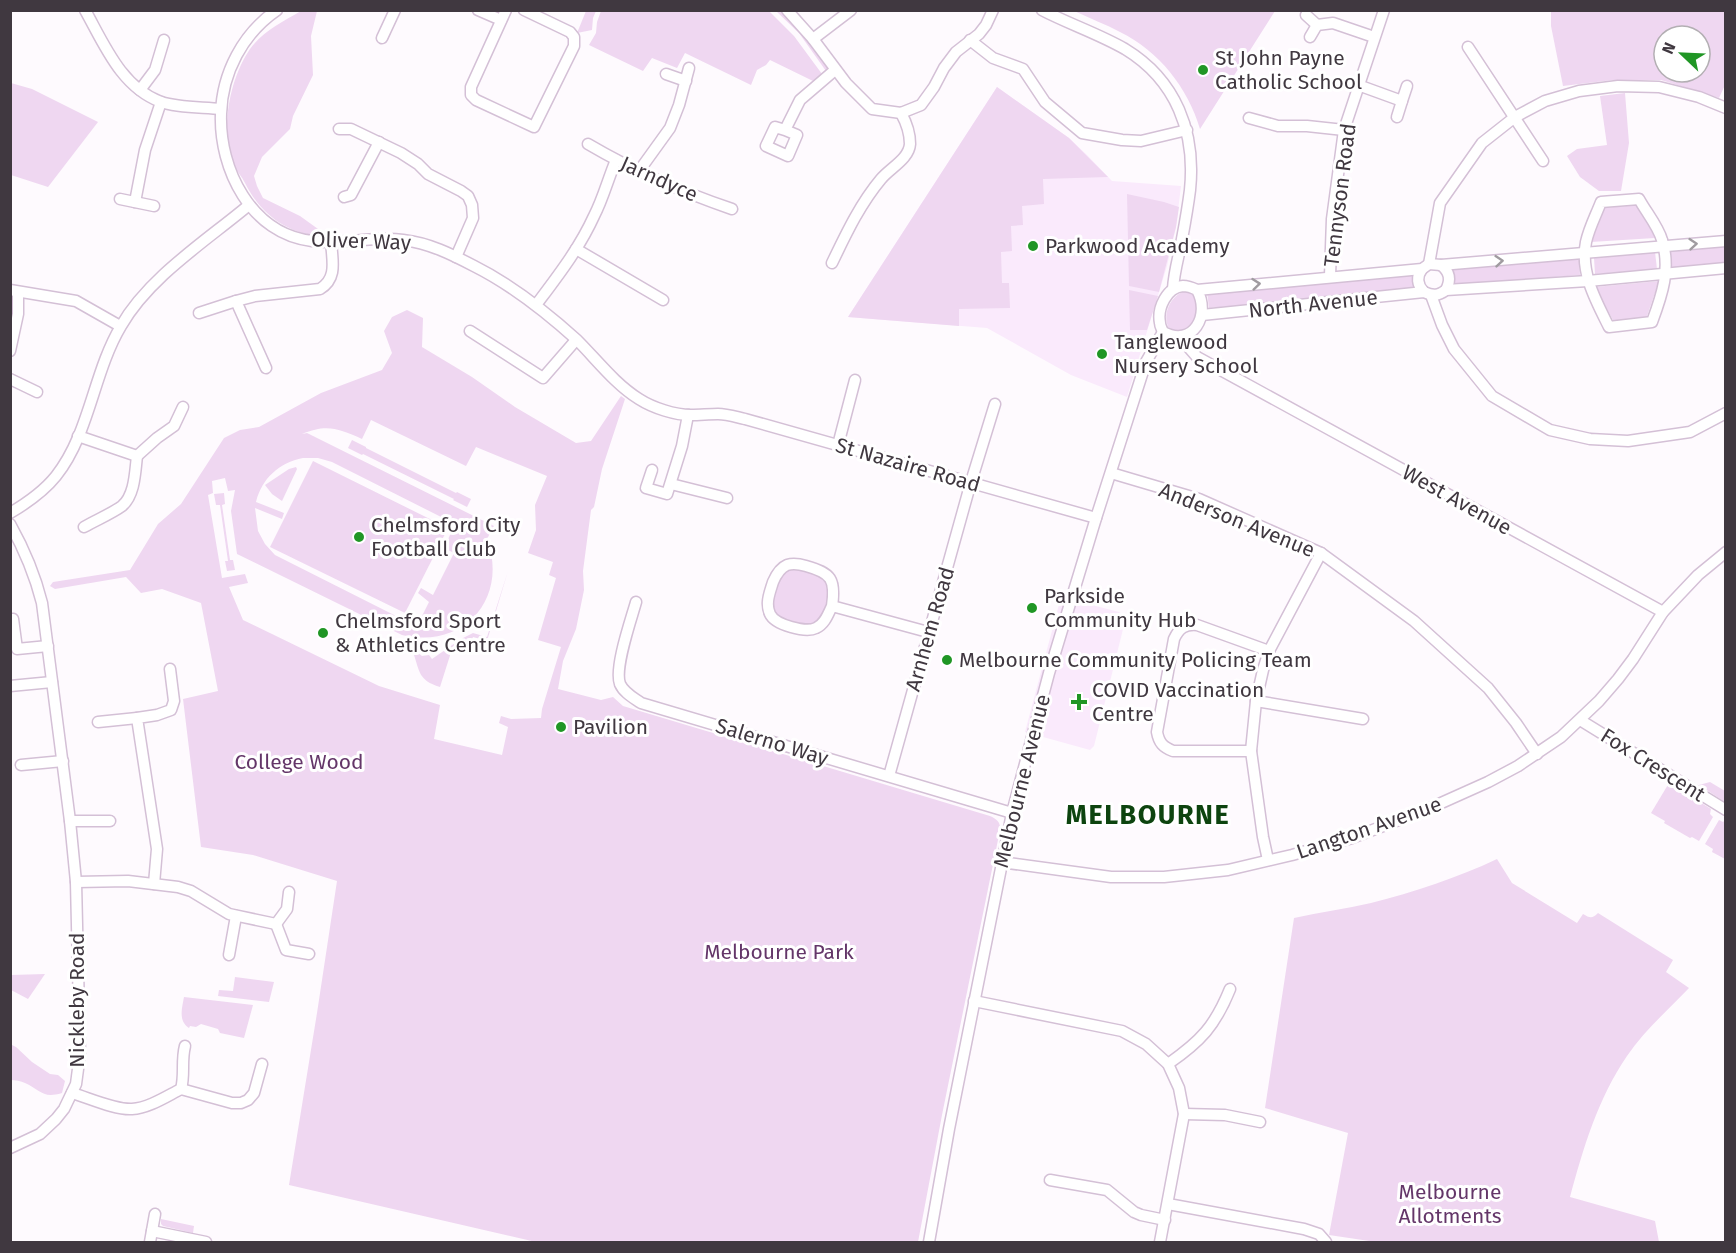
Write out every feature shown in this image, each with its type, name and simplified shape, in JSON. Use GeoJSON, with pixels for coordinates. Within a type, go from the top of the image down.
{"type":"FeatureCollection","features":[{"type":"Feature","properties":{"kind":"street"},"geometry":{"type":"LineString","coordinates":[[85,10],[113,60],[140,90],[161,102],[221,109]]}},
{"type":"Feature","properties":{"kind":"street","name":"Oliver Way"},"geometry":{"type":"LineString","coordinates":[[277,10],[255,30],[231,66],[224,88],[221,109],[222,143],[229,170],[249,205],[263,219],[277,229],[312,241],[400,239],[419,242],[456,257],[499,280],[536,306],[640,400],[664,410],[688,415],[720,414]]}},
{"type":"Feature","properties":{"kind":"street"},"geometry":{"type":"LineString","coordinates":[[382,38],[395,10]]}},
{"type":"Feature","properties":{"kind":"street"},"geometry":{"type":"LineString","coordinates":[[478,10],[503,15],[471,87],[471,95],[476,100],[534,127],[574,46],[574,37],[570,32],[524,10]]}},
{"type":"Feature","properties":{"kind":"street"},"geometry":{"type":"LineString","coordinates":[[787,10],[813,39],[846,83],[872,109],[901,113],[921,105],[956,52],[979,34],[993,10]]}},
{"type":"Feature","properties":{"kind":"street"},"geometry":{"type":"LineString","coordinates":[[813,39],[851,10]]}},
{"type":"Feature","properties":{"kind":"street","name":"Melbourne Avenue"},"geometry":{"type":"LineString","coordinates":[[929,1242],[949,1129],[1012,813],[1096,518],[1146,362],[1163,332],[1160,322],[1161,310],[1166,297],[1173,289],[1192,171],[1187,130],[1178,106],[1166,85],[1153,70],[1124,49],[1042,10]]}},
{"type":"Feature","properties":{"kind":"street","name":"Tennyson Road"},"geometry":{"type":"LineString","coordinates":[[1330,276],[1332,219],[1344,130],[1384,10]]}},
{"type":"Feature","properties":{"kind":"street"},"geometry":{"type":"LineString","coordinates":[[1306,15],[1317,25],[1333,23],[1374,37]]}},
{"type":"Feature","properties":{"kind":"street"},"geometry":{"type":"LineString","coordinates":[[1310,37],[1317,25]]}},
{"type":"Feature","properties":{"kind":"street"},"geometry":{"type":"LineString","coordinates":[[140,90],[154,70],[164,40]]}},
{"type":"Feature","properties":{"kind":"street"},"geometry":{"type":"LineString","coordinates":[[970,40],[993,58],[1023,69],[1045,102],[1082,133],[1141,141],[1187,130]]}},
{"type":"Feature","properties":{"kind":"street"},"geometry":{"type":"LineString","coordinates":[[1468,47],[1543,161]]}},
{"type":"Feature","properties":{"kind":"street"},"geometry":{"type":"LineString","coordinates":[[639,171],[670,128],[689,68]]}},
{"type":"Feature","properties":{"kind":"street"},"geometry":{"type":"LineString","coordinates":[[785,130],[800,99],[835,70]]}},
{"type":"Feature","properties":{"kind":"street"},"geometry":{"type":"LineString","coordinates":[[666,74],[686,81]]}},
{"type":"Feature","properties":{"kind":"street"},"geometry":{"type":"LineString","coordinates":[[1358,85],[1402,101]]}},
{"type":"Feature","properties":{"kind":"street"},"geometry":{"type":"LineString","coordinates":[[1397,117],[1407,86]]}},
{"type":"Feature","properties":{"kind":"street"},"geometry":{"type":"LineString","coordinates":[[1725,108],[1699,97],[1659,87],[1618,86],[1579,91],[1545,101],[1515,117],[1482,143],[1440,203],[1431,266],[1418,276],[1421,289],[1428,294],[1454,349],[1492,396],[1550,430],[1590,439],[1628,441],[1690,432],[1725,413]]}},
{"type":"Feature","properties":{"kind":"street"},"geometry":{"type":"LineString","coordinates":[[135,202],[145,150],[161,102]]}},
{"type":"Feature","properties":{"kind":"street"},"geometry":{"type":"LineString","coordinates":[[832,262],[863,204],[882,177],[902,159],[910,146],[908,130],[901,113]]}},
{"type":"Feature","properties":{"kind":"street"},"geometry":{"type":"LineString","coordinates":[[1249,118],[1278,126],[1344,130]]}},
{"type":"Feature","properties":{"kind":"street"},"geometry":{"type":"LineString","coordinates":[[339,129],[351,129],[401,153],[428,174],[468,196],[472,205],[473,218],[456,257]]}},
{"type":"Feature","properties":{"kind":"street"},"geometry":{"type":"LineString","coordinates":[[344,197],[351,195],[379,142]]}},
{"type":"Feature","properties":{"kind":"street","name":"Jarndyce"},"geometry":{"type":"LineString","coordinates":[[588,144],[688,194],[732,209]]}},
{"type":"Feature","properties":{"kind":"street"},"geometry":{"type":"LineString","coordinates":[[536,306],[568,262],[595,216],[616,160]]}},
{"type":"Feature","properties":{"kind":"street"},"geometry":{"type":"LineString","coordinates":[[120,199],[154,206]]}},
{"type":"Feature","properties":{"kind":"street"},"geometry":{"type":"LineString","coordinates":[[1639,199],[1661,237],[1663,246],[1664,287],[1652,322],[1609,327],[1590,290],[1586,253],[1587,241],[1601,202],[1639,199]]}},
{"type":"Feature","properties":{"kind":"street"},"geometry":{"type":"LineString","coordinates":[[10,513],[31,500],[55,477],[71,454],[100,372],[120,326],[142,296],[172,268],[249,205]]}},
{"type":"Feature","properties":{"kind":"street"},"geometry":{"type":"LineString","coordinates":[[200,313],[255,296],[320,289],[328,284],[333,272],[331,241]]}},
{"type":"Feature","properties":{"kind":"street","name":"North Avenue"},"geometry":{"type":"LineString","coordinates":[[1197,290],[1431,266],[1725,241]]}},
{"type":"Feature","properties":{"kind":"street"},"geometry":{"type":"LineString","coordinates":[[576,249],[663,300]]}},
{"type":"Feature","properties":{"kind":"street"},"geometry":{"type":"LineString","coordinates":[[1431,266],[1448,273],[1446,290]]}},
{"type":"Feature","properties":{"kind":"street","name":"North Avenue"},"geometry":{"type":"LineString","coordinates":[[1202,315],[1428,294],[1438,295],[1446,290],[1588,281],[1725,268]]}},
{"type":"Feature","properties":{"kind":"street"},"geometry":{"type":"LineString","coordinates":[[1163,332],[1173,337],[1184,337],[1196,328],[1202,315],[1203,300],[1197,290],[1184,286],[1173,289]]}},
{"type":"Feature","properties":{"kind":"street"},"geometry":{"type":"LineString","coordinates":[[10,351],[18,314],[14,291],[76,301],[120,326]]}},
{"type":"Feature","properties":{"kind":"street"},"geometry":{"type":"LineString","coordinates":[[236,301],[266,368]]}},
{"type":"Feature","properties":{"kind":"street"},"geometry":{"type":"LineString","coordinates":[[470,331],[543,378],[576,340]]}},
{"type":"Feature","properties":{"kind":"street","name":"West Avenue"},"geometry":{"type":"LineString","coordinates":[[1184,337],[1197,357],[1663,612]]}},
{"type":"Feature","properties":{"kind":"street"},"geometry":{"type":"LineString","coordinates":[[10,379],[37,392]]}},
{"type":"Feature","properties":{"kind":"street"},"geometry":{"type":"LineString","coordinates":[[838,445],[855,380]]}},
{"type":"Feature","properties":{"kind":"street","name":"Arnhem Road"},"geometry":{"type":"LineString","coordinates":[[889,776],[928,632],[995,404]]}},
{"type":"Feature","properties":{"kind":"street"},"geometry":{"type":"LineString","coordinates":[[84,527],[123,505],[134,481],[137,456],[174,426],[183,407]]}},
{"type":"Feature","properties":{"kind":"street","name":"St Nazaire Road"},"geometry":{"type":"LineString","coordinates":[[720,414],[745,419],[1096,518]]}},
{"type":"Feature","properties":{"kind":"street"},"geometry":{"type":"LineString","coordinates":[[652,470],[646,488],[667,494],[682,446],[688,415]]}},
{"type":"Feature","properties":{"kind":"street"},"geometry":{"type":"LineString","coordinates":[[78,436],[137,456]]}},
{"type":"Feature","properties":{"kind":"street","name":"Anderson Avenue"},"geometry":{"type":"LineString","coordinates":[[1111,472],[1199,499],[1321,554],[1414,621],[1488,688],[1537,754]]}},
{"type":"Feature","properties":{"kind":"street"},"geometry":{"type":"LineString","coordinates":[[671,484],[727,498]]}},
{"type":"Feature","properties":{"kind":"street","name":"Nickleby Road"},"geometry":{"type":"LineString","coordinates":[[10,524],[22,545],[37,582],[48,646],[76,882],[80,1054],[78,1075],[64,1109],[48,1128],[10,1148]]}},
{"type":"Feature","properties":{"kind":"street"},"geometry":{"type":"LineString","coordinates":[[1663,612],[1698,575],[1725,552]]}},
{"type":"Feature","properties":{"kind":"street"},"geometry":{"type":"LineString","coordinates":[[1268,860],[1251,752],[1256,701],[1269,651],[1321,554]]}},
{"type":"Feature","properties":{"kind":"street"},"geometry":{"type":"LineString","coordinates":[[797,564],[819,570],[829,576],[834,588],[832,606],[822,624],[816,628],[803,630],[774,619],[770,615],[768,598],[778,572],[784,566],[797,564]]}},
{"type":"Feature","properties":{"kind":"street","name":"Salerno Way"},"geometry":{"type":"LineString","coordinates":[[636,602],[619,666],[620,684],[628,694],[641,703],[1012,813]]}},
{"type":"Feature","properties":{"kind":"street"},"geometry":{"type":"LineString","coordinates":[[832,606],[928,632]]}},
{"type":"Feature","properties":{"kind":"street","name":"Langton Avenue"},"geometry":{"type":"LineString","coordinates":[[1001,862],[1090,874],[1136,878],[1164,877],[1228,870],[1292,855],[1352,838],[1400,820],[1488,782],[1537,754],[1561,737],[1599,701],[1628,666],[1663,612]]}},
{"type":"Feature","properties":{"kind":"street"},"geometry":{"type":"LineString","coordinates":[[13,619],[17,649],[48,646]]}},
{"type":"Feature","properties":{"kind":"street"},"geometry":{"type":"LineString","coordinates":[[1251,752],[1173,751],[1161,744],[1157,732],[1167,674],[1177,631],[1189,624],[1269,651]]}},
{"type":"Feature","properties":{"kind":"street"},"geometry":{"type":"LineString","coordinates":[[99,722],[157,715],[171,710],[174,701],[170,669]]}},
{"type":"Feature","properties":{"kind":"street"},"geometry":{"type":"LineString","coordinates":[[10,686],[52,682]]}},
{"type":"Feature","properties":{"kind":"street"},"geometry":{"type":"LineString","coordinates":[[1256,701],[1363,719]]}},
{"type":"Feature","properties":{"kind":"street"},"geometry":{"type":"LineString","coordinates":[[137,718],[157,849],[154,884]]}},
{"type":"Feature","properties":{"kind":"street","name":"Fox Crescent"},"geometry":{"type":"LineString","coordinates":[[1580,720],[1725,810]]}},
{"type":"Feature","properties":{"kind":"street"},"geometry":{"type":"LineString","coordinates":[[21,765],[63,761]]}},
{"type":"Feature","properties":{"kind":"street"},"geometry":{"type":"LineString","coordinates":[[70,821],[110,821]]}},
{"type":"Feature","properties":{"kind":"street"},"geometry":{"type":"LineString","coordinates":[[76,882],[112,881],[154,884],[190,891],[236,916],[276,924]]}},
{"type":"Feature","properties":{"kind":"street"},"geometry":{"type":"LineString","coordinates":[[276,924],[287,909],[289,892]]}},
{"type":"Feature","properties":{"kind":"street"},"geometry":{"type":"LineString","coordinates":[[229,955],[236,916]]}},
{"type":"Feature","properties":{"kind":"street"},"geometry":{"type":"LineString","coordinates":[[276,924],[286,950],[309,954]]}},
{"type":"Feature","properties":{"kind":"street"},"geometry":{"type":"LineString","coordinates":[[1168,1064],[1191,1048],[1203,1036],[1223,1006],[1230,989]]}},
{"type":"Feature","properties":{"kind":"street"},"geometry":{"type":"LineString","coordinates":[[974,1001],[1122,1031],[1146,1044],[1168,1064],[1179,1088],[1184,1114],[1160,1242]]}},
{"type":"Feature","properties":{"kind":"street"},"geometry":{"type":"LineString","coordinates":[[181,1089],[185,1046]]}},
{"type":"Feature","properties":{"kind":"street"},"geometry":{"type":"LineString","coordinates":[[72,1093],[131,1109],[181,1089],[232,1103],[242,1103],[254,1093],[262,1064]]}},
{"type":"Feature","properties":{"kind":"street"},"geometry":{"type":"LineString","coordinates":[[1184,1114],[1225,1115],[1260,1122]]}},
{"type":"Feature","properties":{"kind":"street"},"geometry":{"type":"LineString","coordinates":[[1050,1180],[1107,1190],[1134,1212],[1165,1220]]}},
{"type":"Feature","properties":{"kind":"street"},"geometry":{"type":"LineString","coordinates":[[1168,1204],[1304,1229],[1319,1234],[1326,1242]]}},
{"type":"Feature","properties":{"kind":"street"},"geometry":{"type":"LineString","coordinates":[[155,1214],[151,1237],[206,1242]]}},
{"type":"Feature","properties":{"kind":"shaded area","name":"Parkwood Academy"},"geometry":{"type":"Polygon","coordinates":[[[997,87],[1069,138],[1112,181],[1181,186],[1176,227],[1167,266],[1127,397],[1071,375],[987,328],[848,317],[997,87]]]}},
{"type":"Feature","properties":{"kind":"shaded area"},"geometry":{"type":"Polygon","coordinates":[[[1061,597],[1119,612],[1126,617],[1094,746],[1090,750],[1025,732],[1061,597]]]}},
{"type":"Feature","properties":{"kind":"green space"},"geometry":{"type":"Polygon","coordinates":[[[301,11],[317,11],[311,36],[313,75],[293,116],[290,129],[262,157],[254,176],[263,198],[300,216],[325,234],[324,236],[311,235],[287,227],[259,205],[235,167],[228,138],[227,122],[232,91],[250,49],[273,27],[301,11]]]}},
{"type":"Feature","properties":{"kind":"green space"},"geometry":{"type":"Polygon","coordinates":[[[586,11],[596,11],[592,30],[577,33],[586,11]]]}},
{"type":"Feature","properties":{"kind":"green space"},"geometry":{"type":"Polygon","coordinates":[[[601,11],[769,11],[794,36],[822,74],[813,81],[770,60],[757,70],[751,85],[685,53],[677,68],[652,58],[643,71],[589,45],[596,33],[601,11]]]}},
{"type":"Feature","properties":{"kind":"green space"},"geometry":{"type":"Polygon","coordinates":[[[776,11],[781,11],[801,32],[828,67],[826,71],[799,33],[776,11]]]}},
{"type":"Feature","properties":{"kind":"green space","name":"St John Payne Catholic School"},"geometry":{"type":"Polygon","coordinates":[[[1074,11],[1275,11],[1200,129],[1180,85],[1159,60],[1134,40],[1074,11]]]}},
{"type":"Feature","properties":{"kind":"green space"},"geometry":{"type":"Polygon","coordinates":[[[1551,11],[1725,11],[1725,85],[1719,98],[1674,84],[1712,84],[1712,24],[1652,24],[1652,80],[1613,80],[1563,86],[1551,26],[1551,11]]]}},
{"type":"Feature","properties":{"kind":"green space"},"geometry":{"type":"Polygon","coordinates":[[[11,83],[32,89],[98,122],[48,187],[11,175],[11,83]]]}},
{"type":"Feature","properties":{"kind":"green space"},"geometry":{"type":"Polygon","coordinates":[[[997,87],[1069,138],[1108,177],[1043,179],[1044,204],[1022,206],[1023,225],[1011,226],[1012,251],[1001,252],[1002,283],[1009,283],[1010,308],[959,309],[959,326],[848,317],[997,87]]]}},
{"type":"Feature","properties":{"kind":"green space"},"geometry":{"type":"Polygon","coordinates":[[[1625,93],[1629,143],[1621,191],[1599,191],[1580,177],[1567,156],[1577,149],[1607,145],[1600,96],[1625,93]]]}},
{"type":"Feature","properties":{"kind":"green space"},"geometry":{"type":"Polygon","coordinates":[[[1127,194],[1179,207],[1159,292],[1129,286],[1127,194]]]}},
{"type":"Feature","properties":{"kind":"green space"},"geometry":{"type":"Polygon","coordinates":[[[1638,205],[1655,238],[1591,242],[1602,208],[1638,205]]]}},
{"type":"Feature","properties":{"kind":"green space"},"geometry":{"type":"Polygon","coordinates":[[[1725,245],[1725,263],[1671,268],[1669,251],[1725,245]]]}},
{"type":"Feature","properties":{"kind":"green space"},"geometry":{"type":"Polygon","coordinates":[[[1655,252],[1657,269],[1595,274],[1594,258],[1655,252]]]}},
{"type":"Feature","properties":{"kind":"green space"},"geometry":{"type":"Polygon","coordinates":[[[1579,259],[1580,275],[1453,285],[1452,269],[1579,259]]]}},
{"type":"Feature","properties":{"kind":"green space"},"geometry":{"type":"Polygon","coordinates":[[[1414,273],[1415,290],[1209,308],[1207,292],[1414,273]]]}},
{"type":"Feature","properties":{"kind":"green space"},"geometry":{"type":"Polygon","coordinates":[[[1659,281],[1646,319],[1614,322],[1595,287],[1659,281]]]}},
{"type":"Feature","properties":{"kind":"green space"},"geometry":{"type":"Polygon","coordinates":[[[1129,290],[1158,296],[1147,330],[1130,330],[1129,290]]]}},
{"type":"Feature","properties":{"kind":"green space"},"geometry":{"type":"Polygon","coordinates":[[[1182,292],[1189,292],[1196,296],[1199,309],[1192,325],[1179,334],[1169,329],[1166,318],[1170,303],[1182,292]]]}},
{"type":"Feature","properties":{"kind":"green space","name":"Melbourne Park"},"geometry":{"type":"Polygon","coordinates":[[[407,310],[423,318],[422,347],[576,443],[591,441],[621,396],[625,399],[602,469],[594,507],[591,510],[583,571],[584,590],[576,629],[563,661],[558,689],[601,700],[613,697],[623,706],[990,816],[999,823],[1000,830],[918,1242],[536,1242],[289,1185],[337,881],[253,855],[201,847],[183,699],[218,691],[201,603],[162,589],[141,593],[126,577],[55,589],[50,586],[53,582],[130,570],[158,524],[181,504],[224,438],[240,430],[259,427],[321,393],[382,370],[392,353],[384,331],[392,317],[407,310]],[[371,420],[362,439],[346,432],[325,428],[302,434],[307,433],[494,526],[487,539],[492,561],[492,581],[486,599],[476,615],[462,627],[445,635],[424,638],[402,635],[237,554],[231,511],[235,490],[228,491],[225,478],[212,481],[213,493],[208,495],[222,578],[245,574],[248,583],[229,587],[243,620],[379,686],[440,705],[434,739],[502,755],[508,727],[499,723],[501,716],[511,719],[541,718],[561,647],[538,640],[556,578],[549,575],[553,562],[528,553],[536,530],[535,505],[547,476],[476,447],[466,466],[371,420]],[[303,458],[279,468],[262,486],[256,502],[284,513],[282,519],[255,508],[258,531],[265,544],[275,555],[400,618],[418,624],[429,602],[418,593],[421,588],[433,595],[454,553],[444,548],[455,524],[332,462],[318,458],[303,458]]]}},
{"type":"Feature","properties":{"kind":"green space"},"geometry":{"type":"Polygon","coordinates":[[[352,440],[471,499],[467,507],[348,448],[352,440]]]}},
{"type":"Feature","properties":{"kind":"green space","name":"Chelmsford City Football Club"},"geometry":{"type":"Polygon","coordinates":[[[313,461],[448,528],[405,613],[270,547],[313,461]]]}},
{"type":"Feature","properties":{"kind":"green space"},"geometry":{"type":"Polygon","coordinates":[[[296,467],[297,469],[282,501],[265,485],[296,467]]]}},
{"type":"Feature","properties":{"kind":"green space"},"geometry":{"type":"Polygon","coordinates":[[[224,493],[225,504],[222,505],[230,560],[233,560],[235,570],[227,571],[225,561],[228,561],[220,505],[216,505],[214,494],[224,493]]]}},
{"type":"Feature","properties":{"kind":"green space"},"geometry":{"type":"Polygon","coordinates":[[[788,569],[813,573],[821,577],[826,584],[829,592],[828,601],[817,623],[794,623],[774,613],[775,589],[788,569]]]}},
{"type":"Feature","properties":{"kind":"green space"},"geometry":{"type":"Polygon","coordinates":[[[508,571],[487,641],[473,637],[468,650],[453,646],[440,687],[427,681],[419,670],[413,652],[422,656],[429,655],[432,659],[473,633],[487,637],[508,571]]]}},
{"type":"Feature","properties":{"kind":"green space"},"geometry":{"type":"Polygon","coordinates":[[[1710,782],[1725,791],[1725,802],[1699,785],[1710,782]]]}},
{"type":"Feature","properties":{"kind":"green space"},"geometry":{"type":"Polygon","coordinates":[[[1669,783],[1711,809],[1710,814],[1713,817],[1699,841],[1664,823],[1665,821],[1651,813],[1669,783]]]}},
{"type":"Feature","properties":{"kind":"green space"},"geometry":{"type":"Polygon","coordinates":[[[1719,820],[1723,822],[1725,820],[1725,859],[1712,852],[1713,849],[1705,844],[1719,820]]]}},
{"type":"Feature","properties":{"kind":"green space","name":"Melbourne Allotments"},"geometry":{"type":"Polygon","coordinates":[[[1497,859],[1512,883],[1577,923],[1583,914],[1591,917],[1598,913],[1673,960],[1666,972],[1689,988],[1641,1038],[1617,1072],[1592,1124],[1570,1197],[1655,1221],[1659,1242],[1376,1242],[1329,1235],[1348,1133],[1265,1108],[1294,918],[1362,905],[1403,894],[1497,859]]]}},
{"type":"Feature","properties":{"kind":"green space"},"geometry":{"type":"Polygon","coordinates":[[[45,974],[28,999],[11,990],[11,975],[45,974]]]}},
{"type":"Feature","properties":{"kind":"green space"},"geometry":{"type":"Polygon","coordinates":[[[235,977],[274,982],[269,1002],[218,996],[219,990],[233,991],[235,977]]]}},
{"type":"Feature","properties":{"kind":"green space"},"geometry":{"type":"Polygon","coordinates":[[[184,997],[253,1005],[244,1038],[220,1033],[218,1029],[201,1024],[189,1028],[182,1018],[184,997]]]}},
{"type":"Feature","properties":{"kind":"green space"},"geometry":{"type":"Polygon","coordinates":[[[10,1044],[32,1062],[65,1081],[62,1093],[50,1095],[42,1093],[23,1082],[11,1080],[10,1044]]]}},
{"type":"Feature","properties":{"kind":"green space"},"geometry":{"type":"Polygon","coordinates":[[[161,1219],[194,1226],[193,1233],[163,1226],[161,1219]]]}},
{"type":"Feature","properties":{"kind":"place","name":"St John Payne Catholic School"},"geometry":{"type":"Point","coordinates":[1203,70]}},
{"type":"Feature","properties":{"kind":"place","name":"Parkwood Academy"},"geometry":{"type":"Point","coordinates":[1033,246]}},
{"type":"Feature","properties":{"kind":"place","name":"Tanglewood Nursery School"},"geometry":{"type":"Point","coordinates":[1102,354]}},
{"type":"Feature","properties":{"kind":"place","name":"Chelmsford City Football Club"},"geometry":{"type":"Point","coordinates":[359,537]}},
{"type":"Feature","properties":{"kind":"place","name":"Parkside Community Hub"},"geometry":{"type":"Point","coordinates":[1032,608]}},
{"type":"Feature","properties":{"kind":"place","name":"Chelmsford Sport & Athletics Centre"},"geometry":{"type":"Point","coordinates":[323,633]}},
{"type":"Feature","properties":{"kind":"place","name":"Melbourne Community Policing Team"},"geometry":{"type":"Point","coordinates":[947,660]}},
{"type":"Feature","properties":{"kind":"place","name":"COVID Vaccination Centre"},"geometry":{"type":"Point","coordinates":[1079,702]}},
{"type":"Feature","properties":{"kind":"place","name":"Pavilion"},"geometry":{"type":"Point","coordinates":[561,727]}},
{"type":"Feature","properties":{"kind":"district","name":"MELBOURNE"},"geometry":{"type":"Point","coordinates":[1148,815]}},
{"type":"Feature","properties":{"kind":"park label","name":"College Wood"},"geometry":{"type":"Point","coordinates":[299,762]}}]}
